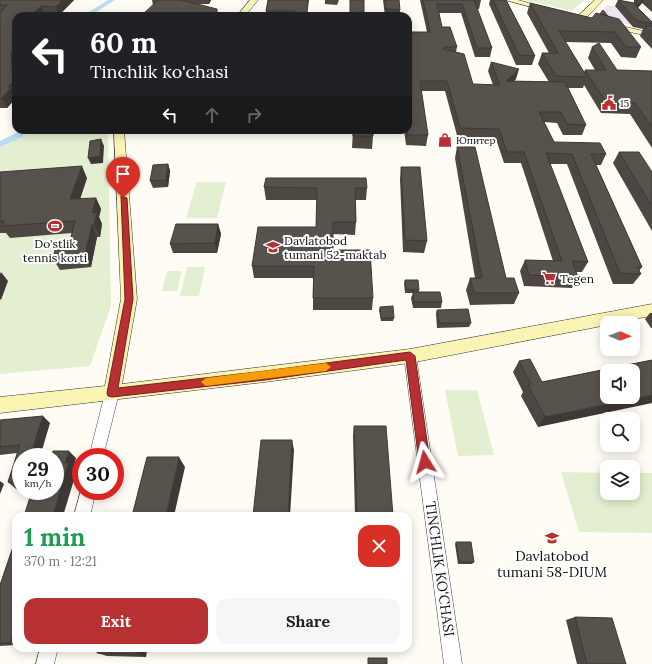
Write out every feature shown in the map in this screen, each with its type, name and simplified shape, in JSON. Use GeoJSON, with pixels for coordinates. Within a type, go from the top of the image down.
{"type":"FeatureCollection","features":[{"type":"Feature","properties":{"kind":"street"},"geometry":{"type":"LineString","coordinates":[[244,12],[254,0]]}},
{"type":"Feature","properties":{"kind":"street"},"geometry":{"type":"LineString","coordinates":[[509,0],[559,12]]}},
{"type":"Feature","properties":{"kind":"street"},"geometry":{"type":"LineString","coordinates":[[599,0],[577,17],[652,35]]}},
{"type":"Feature","properties":{"kind":"street"},"geometry":{"type":"LineString","coordinates":[[98,448],[112,393],[129,299],[119,134]]}},
{"type":"Feature","properties":{"kind":"street"},"geometry":{"type":"LineString","coordinates":[[0,405],[265,376],[410,356],[652,310]]}},
{"type":"Feature","properties":{"kind":"street","name":"TINCHLIK KO'CHASI"},"geometry":{"type":"LineString","coordinates":[[410,356],[453,664]]}},
{"type":"Feature","properties":{"kind":"street"},"geometry":{"type":"LineString","coordinates":[[83,512],[86,500]]}},
{"type":"Feature","properties":{"kind":"street"},"geometry":{"type":"LineString","coordinates":[[45,664],[48,652]]}},
{"type":"Feature","properties":{"kind":"shaded area"},"geometry":{"type":"Polygon","coordinates":[[[608,5],[619,7],[618,9],[652,17],[652,33],[641,27],[596,17],[608,5]]]}},
{"type":"Feature","properties":{"kind":"green space"},"geometry":{"type":"Polygon","coordinates":[[[524,0],[584,0],[572,11],[524,0]]]}},
{"type":"Feature","properties":{"kind":"green space","name":"Do'stlik tennis korti"},"geometry":{"type":"Polygon","coordinates":[[[108,134],[111,306],[90,366],[0,374],[0,145],[24,135],[108,134]]]}},
{"type":"Feature","properties":{"kind":"green space"},"geometry":{"type":"Polygon","coordinates":[[[197,182],[226,182],[217,218],[186,218],[197,182]]]}},
{"type":"Feature","properties":{"kind":"green space"},"geometry":{"type":"Polygon","coordinates":[[[187,267],[205,267],[199,296],[180,296],[187,267]]]}},
{"type":"Feature","properties":{"kind":"green space"},"geometry":{"type":"Polygon","coordinates":[[[167,271],[182,271],[177,291],[162,291],[167,271]]]}},
{"type":"Feature","properties":{"kind":"green space"},"geometry":{"type":"Polygon","coordinates":[[[445,390],[477,390],[494,455],[458,456],[445,390]]]}},
{"type":"Feature","properties":{"kind":"green space"},"geometry":{"type":"Polygon","coordinates":[[[561,472],[600,473],[600,500],[640,500],[640,473],[652,473],[652,533],[579,532],[561,472]]]}},
{"type":"Feature","properties":{"kind":"building"},"geometry":{"type":"Polygon","coordinates":[[[0,0],[62,0],[56,7],[41,6],[35,12],[12,12],[12,83],[8,87],[12,87],[2,98],[0,98],[0,12],[8,5],[0,5],[0,0]]]}},
{"type":"Feature","properties":{"kind":"building"},"geometry":{"type":"Polygon","coordinates":[[[158,0],[181,0],[217,9],[217,12],[145,12],[158,0]]]}},
{"type":"Feature","properties":{"kind":"building"},"geometry":{"type":"Polygon","coordinates":[[[268,0],[308,0],[306,12],[266,11],[268,0]]]}},
{"type":"Feature","properties":{"kind":"building"},"geometry":{"type":"Polygon","coordinates":[[[350,0],[364,0],[364,12],[350,12],[350,0]]]}},
{"type":"Feature","properties":{"kind":"building"},"geometry":{"type":"Polygon","coordinates":[[[385,0],[399,0],[400,10],[386,9],[385,0]]]}},
{"type":"Feature","properties":{"kind":"building"},"geometry":{"type":"Polygon","coordinates":[[[423,0],[474,0],[492,48],[477,48],[462,4],[437,4],[442,27],[450,27],[457,47],[444,47],[443,49],[464,54],[473,84],[500,85],[491,62],[519,69],[506,81],[565,82],[586,125],[567,124],[561,112],[539,112],[554,142],[600,143],[606,154],[591,154],[642,267],[637,267],[641,274],[620,273],[572,154],[546,153],[588,262],[572,261],[578,277],[529,275],[525,260],[562,261],[524,152],[507,152],[499,129],[460,128],[447,81],[420,81],[428,135],[407,135],[412,134],[412,32],[430,32],[423,0]]]}},
{"type":"Feature","properties":{"kind":"building"},"geometry":{"type":"Polygon","coordinates":[[[493,0],[506,0],[535,56],[519,55],[493,0]]]}},
{"type":"Feature","properties":{"kind":"building"},"geometry":{"type":"Polygon","coordinates":[[[618,0],[634,3],[652,22],[652,24],[636,20],[618,0]]]}},
{"type":"Feature","properties":{"kind":"building"},"geometry":{"type":"Polygon","coordinates":[[[637,0],[642,0],[636,6],[637,0]]]}},
{"type":"Feature","properties":{"kind":"building"},"geometry":{"type":"Polygon","coordinates":[[[530,3],[592,18],[596,13],[619,19],[641,47],[626,47],[615,32],[559,31],[587,77],[556,76],[542,53],[558,53],[530,3]]]}},
{"type":"Feature","properties":{"kind":"building"},"geometry":{"type":"Polygon","coordinates":[[[603,10],[608,16],[600,14],[603,10]]]}},
{"type":"Feature","properties":{"kind":"building"},"geometry":{"type":"Polygon","coordinates":[[[645,26],[652,27],[652,33],[645,26]]]}},
{"type":"Feature","properties":{"kind":"building"},"geometry":{"type":"Polygon","coordinates":[[[599,43],[617,70],[652,71],[652,127],[635,103],[606,102],[585,70],[606,70],[592,47],[599,43]]]}},
{"type":"Feature","properties":{"kind":"building"},"geometry":{"type":"Polygon","coordinates":[[[353,134],[373,134],[373,136],[353,136],[353,134]]]}},
{"type":"Feature","properties":{"kind":"building"},"geometry":{"type":"Polygon","coordinates":[[[101,139],[100,156],[88,158],[90,141],[101,139]]]}},
{"type":"Feature","properties":{"kind":"building"},"geometry":{"type":"Polygon","coordinates":[[[457,147],[475,147],[506,278],[514,278],[519,293],[474,293],[470,278],[482,278],[457,147]]]}},
{"type":"Feature","properties":{"kind":"building"},"geometry":{"type":"Polygon","coordinates":[[[619,152],[639,152],[652,172],[652,206],[619,152]]]}},
{"type":"Feature","properties":{"kind":"building"},"geometry":{"type":"Polygon","coordinates":[[[168,164],[166,180],[150,181],[153,165],[168,164]]]}},
{"type":"Feature","properties":{"kind":"building"},"geometry":{"type":"Polygon","coordinates":[[[82,166],[70,199],[96,198],[93,213],[97,212],[94,225],[92,225],[85,255],[53,259],[56,246],[69,245],[75,221],[2,226],[4,221],[0,221],[0,172],[82,166]]]}},
{"type":"Feature","properties":{"kind":"building"},"geometry":{"type":"Polygon","coordinates":[[[401,167],[420,167],[427,241],[405,240],[401,167]]]}},
{"type":"Feature","properties":{"kind":"building"},"geometry":{"type":"Polygon","coordinates":[[[266,178],[366,178],[367,188],[355,188],[356,222],[333,222],[333,250],[370,250],[373,298],[313,298],[314,266],[252,266],[258,227],[316,227],[317,188],[264,187],[266,178]]]}},
{"type":"Feature","properties":{"kind":"building"},"geometry":{"type":"Polygon","coordinates":[[[176,224],[218,224],[215,243],[170,244],[176,224]]]}},
{"type":"Feature","properties":{"kind":"building"},"geometry":{"type":"Polygon","coordinates":[[[405,280],[418,280],[419,290],[406,289],[405,280]]]}},
{"type":"Feature","properties":{"kind":"building"},"geometry":{"type":"Polygon","coordinates":[[[413,292],[440,292],[442,302],[414,302],[413,292]]]}},
{"type":"Feature","properties":{"kind":"building"},"geometry":{"type":"Polygon","coordinates":[[[393,306],[394,318],[381,318],[380,307],[393,306]]]}},
{"type":"Feature","properties":{"kind":"building"},"geometry":{"type":"Polygon","coordinates":[[[468,309],[471,323],[439,323],[437,310],[468,309]]]}},
{"type":"Feature","properties":{"kind":"building"},"geometry":{"type":"Polygon","coordinates":[[[530,359],[542,382],[600,370],[600,404],[608,404],[545,417],[528,385],[531,384],[519,361],[530,359]]]}},
{"type":"Feature","properties":{"kind":"building"},"geometry":{"type":"Polygon","coordinates":[[[652,360],[652,395],[640,397],[640,364],[632,364],[652,360]]]}},
{"type":"Feature","properties":{"kind":"building"},"geometry":{"type":"Polygon","coordinates":[[[43,416],[33,448],[19,448],[20,445],[0,447],[0,420],[43,416]]]}},
{"type":"Feature","properties":{"kind":"building"},"geometry":{"type":"Polygon","coordinates":[[[354,426],[386,426],[393,512],[357,512],[354,426]]]}},
{"type":"Feature","properties":{"kind":"building"},"geometry":{"type":"Polygon","coordinates":[[[261,440],[292,440],[288,512],[253,512],[261,440]]]}},
{"type":"Feature","properties":{"kind":"building"},"geometry":{"type":"Polygon","coordinates":[[[64,451],[69,451],[65,463],[69,462],[64,479],[64,451]]]}},
{"type":"Feature","properties":{"kind":"building"},"geometry":{"type":"Polygon","coordinates":[[[147,457],[179,457],[167,512],[133,512],[147,457]]]}},
{"type":"Feature","properties":{"kind":"building"},"geometry":{"type":"Polygon","coordinates":[[[12,470],[12,482],[8,482],[12,470]]]}},
{"type":"Feature","properties":{"kind":"building"},"geometry":{"type":"Polygon","coordinates":[[[29,500],[58,500],[54,512],[25,512],[29,500]]]}},
{"type":"Feature","properties":{"kind":"building"},"geometry":{"type":"Polygon","coordinates":[[[456,542],[471,542],[474,562],[459,562],[456,542]]]}},
{"type":"Feature","properties":{"kind":"building"},"geometry":{"type":"Polygon","coordinates":[[[12,550],[12,637],[10,643],[0,643],[0,585],[12,550]]]}},
{"type":"Feature","properties":{"kind":"building"},"geometry":{"type":"Polygon","coordinates":[[[575,617],[612,618],[626,664],[587,664],[575,617]]]}},
{"type":"Feature","properties":{"kind":"building"},"geometry":{"type":"Polygon","coordinates":[[[97,652],[137,652],[137,654],[97,652]]]}},
{"type":"Feature","properties":{"kind":"building"},"geometry":{"type":"Polygon","coordinates":[[[368,658],[387,658],[387,664],[368,664],[368,658]]]}},
{"type":"Feature","properties":{"kind":"waterway"},"geometry":{"type":"LineString","coordinates":[[92,12],[112,0]]}},
{"type":"Feature","properties":{"kind":"waterway"},"geometry":{"type":"LineString","coordinates":[[0,144],[20,134]]}},
{"type":"Feature","properties":{"kind":"slow traffic"},"geometry":{"type":"LineString","coordinates":[[206,382],[265,376],[326,367]]}},
{"type":"Feature","properties":{"kind":"place","name":"15"},"geometry":{"type":"Point","coordinates":[609,103]}},
{"type":"Feature","properties":{"kind":"place","name":"Юпитер"},"geometry":{"type":"Point","coordinates":[445,140]}},
{"type":"Feature","properties":{"kind":"place","name":"Do'stlik tennis korti"},"geometry":{"type":"Point","coordinates":[55,226]}},
{"type":"Feature","properties":{"kind":"place","name":"Davlatobod tumani 52-maktab"},"geometry":{"type":"Point","coordinates":[273,247]}},
{"type":"Feature","properties":{"kind":"place","name":"Tegen"},"geometry":{"type":"Point","coordinates":[549,278]}},
{"type":"Feature","properties":{"kind":"place","name":"Davlatobod tumani 58-DIUM"},"geometry":{"type":"Point","coordinates":[552,538]}},
{"type":"Feature","properties":{"kind":"route"},"geometry":{"type":"LineString","coordinates":[[123,198],[129,299],[112,393],[265,376],[410,356],[425,462]]}}]}
